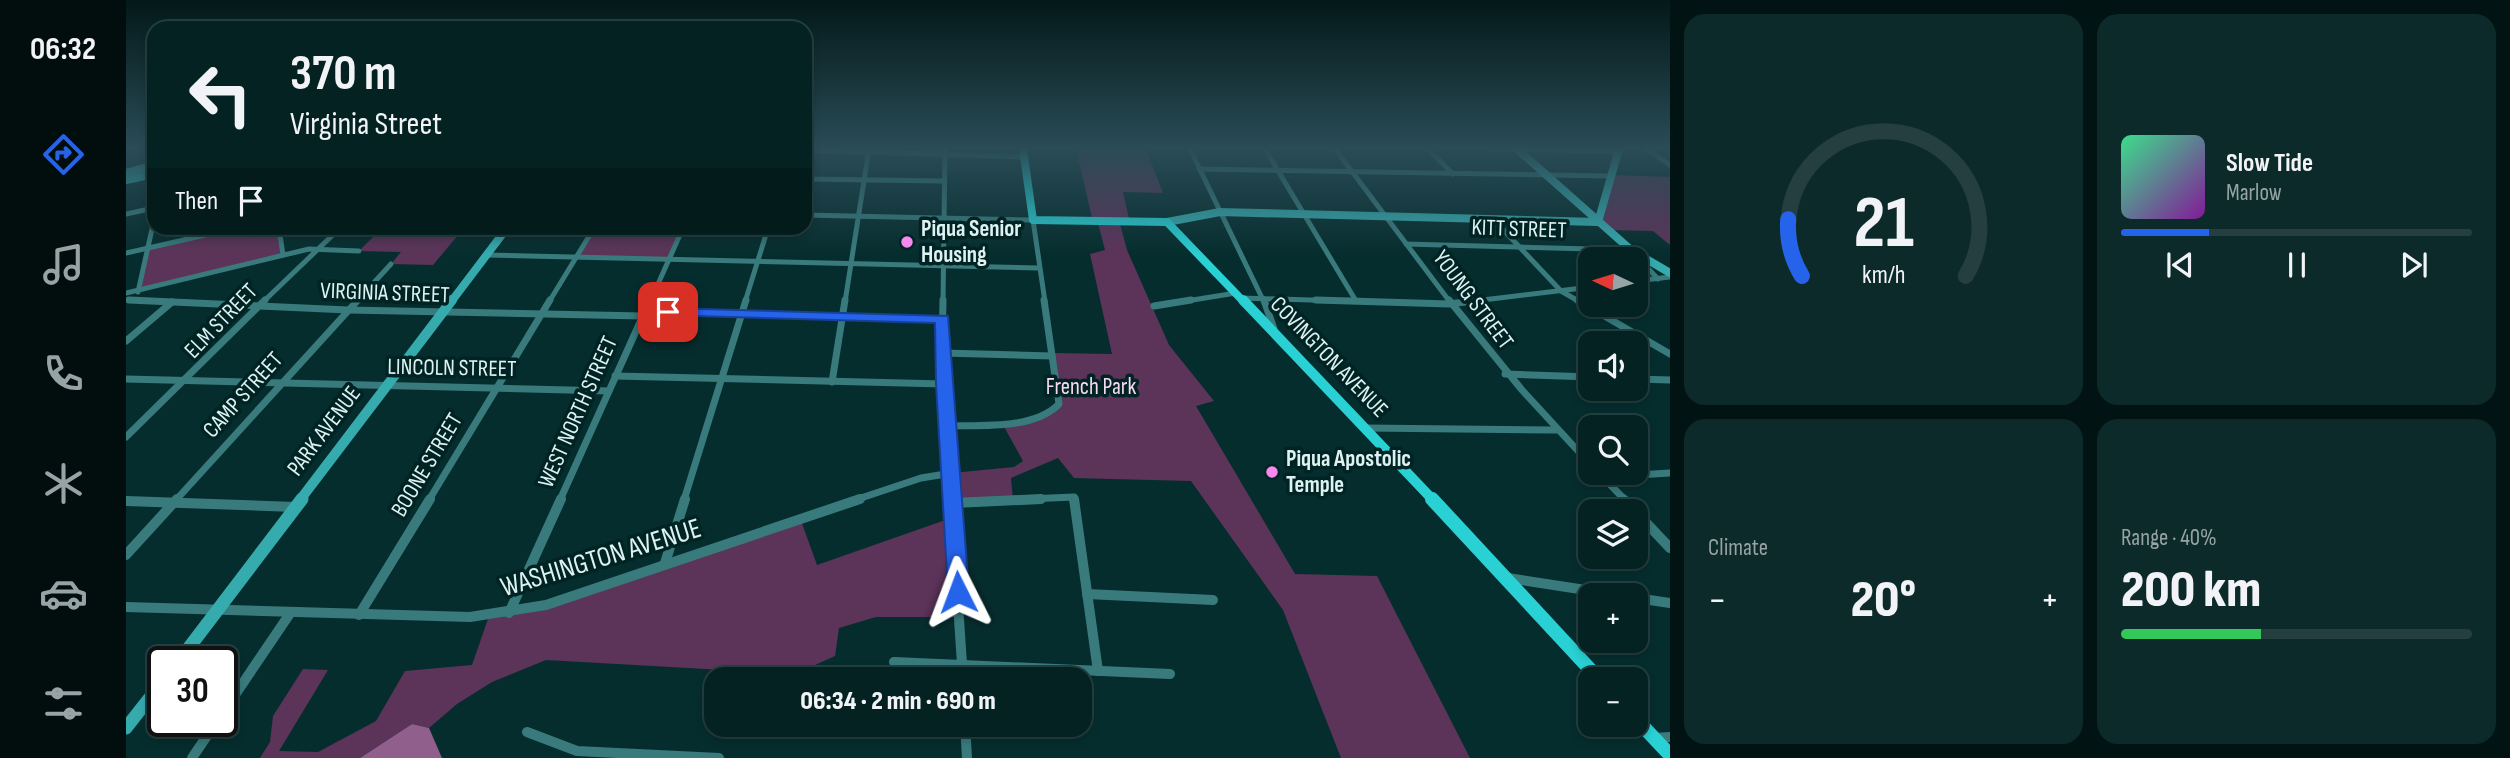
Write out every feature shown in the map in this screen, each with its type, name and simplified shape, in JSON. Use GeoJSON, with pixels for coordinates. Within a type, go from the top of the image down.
{"type":"FeatureCollection","features":[{"type":"Feature","properties":{"kind":"main road"},"geometry":{"type":"LineString","coordinates":[[1028,184],[1033,220],[1167,222]]}},
{"type":"Feature","properties":{"kind":"main road","name":"COVINGTON AVENUE"},"geometry":{"type":"LineString","coordinates":[[1167,222],[1366,428],[1588,667]]}},
{"type":"Feature","properties":{"kind":"main road"},"geometry":{"type":"LineString","coordinates":[[1662,737],[1670,755]]}},
{"type":"Feature","properties":{"kind":"street"},"geometry":{"type":"LineString","coordinates":[[832,382],[863,184]]}},
{"type":"Feature","properties":{"kind":"street"},"geometry":{"type":"LineString","coordinates":[[945,184],[942,353],[954,503],[962,667]]}},
{"type":"Feature","properties":{"kind":"street"},"geometry":{"type":"LineString","coordinates":[[1207,184],[1263,298],[1275,333]]}},
{"type":"Feature","properties":{"kind":"street"},"geometry":{"type":"LineString","coordinates":[[1286,184],[1356,301]]}},
{"type":"Feature","properties":{"kind":"street","name":"YOUNG STREET"},"geometry":{"type":"LineString","coordinates":[[1362,184],[1449,304],[1505,374],[1578,452]]}},
{"type":"Feature","properties":{"kind":"street"},"geometry":{"type":"LineString","coordinates":[[1556,184],[1627,247]]}},
{"type":"Feature","properties":{"kind":"street"},"geometry":{"type":"LineString","coordinates":[[1598,222],[1609,184]]}},
{"type":"Feature","properties":{"kind":"street"},"geometry":{"type":"LineString","coordinates":[[126,214],[147,210]]}},
{"type":"Feature","properties":{"kind":"street"},"geometry":{"type":"LineString","coordinates":[[1167,222],[1220,212],[1598,222]]}},
{"type":"Feature","properties":{"kind":"street"},"geometry":{"type":"LineString","coordinates":[[812,215],[1033,220],[1059,399],[1057,409],[1045,415],[1002,423],[947,426]]}},
{"type":"Feature","properties":{"kind":"street"},"geometry":{"type":"LineString","coordinates":[[1494,220],[1561,291],[1670,354]]}},
{"type":"Feature","properties":{"kind":"street"},"geometry":{"type":"LineString","coordinates":[[141,300],[136,296],[151,235]]}},
{"type":"Feature","properties":{"kind":"street"},"geometry":{"type":"LineString","coordinates":[[126,251],[192,235]]}},
{"type":"Feature","properties":{"kind":"street"},"geometry":{"type":"LineString","coordinates":[[148,246],[202,235]]}},
{"type":"Feature","properties":{"kind":"street"},"geometry":{"type":"LineString","coordinates":[[280,235],[283,255]]}},
{"type":"Feature","properties":{"kind":"street","name":"ELM STREET"},"geometry":{"type":"LineString","coordinates":[[126,437],[188,380],[332,235]]}},
{"type":"Feature","properties":{"kind":"street","name":"PARK AVENUE"},"geometry":{"type":"LineString","coordinates":[[190,646],[502,235]]}},
{"type":"Feature","properties":{"kind":"street","name":"BOONE STREET"},"geometry":{"type":"LineString","coordinates":[[359,615],[590,235]]}},
{"type":"Feature","properties":{"kind":"street","name":"WEST NORTH STREET"},"geometry":{"type":"LineString","coordinates":[[509,613],[679,235]]}},
{"type":"Feature","properties":{"kind":"street"},"geometry":{"type":"LineString","coordinates":[[665,563],[766,235]]}},
{"type":"Feature","properties":{"kind":"street","name":"KITT STREET"},"geometry":{"type":"LineString","coordinates":[[1406,243],[1578,249]]}},
{"type":"Feature","properties":{"kind":"street"},"geometry":{"type":"LineString","coordinates":[[126,293],[283,255],[317,249],[359,251]]}},
{"type":"Feature","properties":{"kind":"street"},"geometry":{"type":"LineString","coordinates":[[486,255],[1039,268]]}},
{"type":"Feature","properties":{"kind":"street"},"geometry":{"type":"LineString","coordinates":[[1648,261],[1670,275]]}},
{"type":"Feature","properties":{"kind":"street","name":"CAMP STREET"},"geometry":{"type":"LineString","coordinates":[[126,555],[279,383],[391,264]]}},
{"type":"Feature","properties":{"kind":"street"},"geometry":{"type":"LineString","coordinates":[[1648,268],[1658,279]]}},
{"type":"Feature","properties":{"kind":"street"},"geometry":{"type":"LineString","coordinates":[[1648,280],[1670,275]]}},
{"type":"Feature","properties":{"kind":"street"},"geometry":{"type":"LineString","coordinates":[[1154,306],[1238,296],[1449,304],[1578,289]]}},
{"type":"Feature","properties":{"kind":"street","name":"VIRGINIA STREET"},"geometry":{"type":"LineString","coordinates":[[126,300],[348,310],[943,319]]}},
{"type":"Feature","properties":{"kind":"street"},"geometry":{"type":"LineString","coordinates":[[126,341],[172,302]]}},
{"type":"Feature","properties":{"kind":"street"},"geometry":{"type":"LineString","coordinates":[[942,353],[1052,356]]}},
{"type":"Feature","properties":{"kind":"street"},"geometry":{"type":"LineString","coordinates":[[1505,374],[1578,377]]}},
{"type":"Feature","properties":{"kind":"street"},"geometry":{"type":"LineString","coordinates":[[615,376],[944,384]]}},
{"type":"Feature","properties":{"kind":"street","name":"LINCOLN STREET"},"geometry":{"type":"LineString","coordinates":[[126,379],[609,391]]}},
{"type":"Feature","properties":{"kind":"street"},"geometry":{"type":"LineString","coordinates":[[1648,379],[1670,380]]}},
{"type":"Feature","properties":{"kind":"street"},"geometry":{"type":"LineString","coordinates":[[1366,428],[1556,430]]}},
{"type":"Feature","properties":{"kind":"street","name":"WASHINGTON AVENUE"},"geometry":{"type":"LineString","coordinates":[[126,607],[470,617],[509,613],[546,605],[920,478],[951,473]]}},
{"type":"Feature","properties":{"kind":"street"},"geometry":{"type":"LineString","coordinates":[[1648,474],[1670,473]]}},
{"type":"Feature","properties":{"kind":"street"},"geometry":{"type":"LineString","coordinates":[[1610,485],[1623,499]]}},
{"type":"Feature","properties":{"kind":"street"},"geometry":{"type":"LineString","coordinates":[[954,503],[1074,498],[1098,671]]}},
{"type":"Feature","properties":{"kind":"street"},"geometry":{"type":"LineString","coordinates":[[126,501],[295,507]]}},
{"type":"Feature","properties":{"kind":"street"},"geometry":{"type":"LineString","coordinates":[[1648,525],[1670,548]]}},
{"type":"Feature","properties":{"kind":"street"},"geometry":{"type":"LineString","coordinates":[[1503,577],[1578,589]]}},
{"type":"Feature","properties":{"kind":"street"},"geometry":{"type":"LineString","coordinates":[[1087,594],[1213,600]]}},
{"type":"Feature","properties":{"kind":"street"},"geometry":{"type":"LineString","coordinates":[[1648,600],[1670,603]]}},
{"type":"Feature","properties":{"kind":"street"},"geometry":{"type":"LineString","coordinates":[[238,690],[291,612]]}},
{"type":"Feature","properties":{"kind":"street"},"geometry":{"type":"LineString","coordinates":[[894,662],[1170,674]]}},
{"type":"Feature","properties":{"kind":"street"},"geometry":{"type":"LineString","coordinates":[[126,728],[147,701]]}},
{"type":"Feature","properties":{"kind":"street"},"geometry":{"type":"LineString","coordinates":[[527,732],[577,751],[719,758]]}},
{"type":"Feature","properties":{"kind":"street"},"geometry":{"type":"LineString","coordinates":[[192,758],[206,737]]}},
{"type":"Feature","properties":{"kind":"street"},"geometry":{"type":"LineString","coordinates":[[966,737],[967,758]]}},
{"type":"Feature","properties":{"kind":"green space","name":"French Park"},"geometry":{"type":"Polygon","coordinates":[[[1084,184],[1160,184],[1163,193],[1123,192],[1130,223],[1120,224],[1127,250],[1169,345],[1214,401],[1196,406],[1295,574],[1377,576],[1470,758],[1341,758],[1283,610],[1191,481],[1074,478],[1058,458],[1011,478],[1013,500],[954,503],[952,473],[1014,467],[1023,461],[1002,423],[1045,415],[1057,409],[1052,353],[1112,354],[1090,254],[1105,250],[1098,223],[1093,222],[1084,184]]]}},
{"type":"Feature","properties":{"kind":"green space"},"geometry":{"type":"Polygon","coordinates":[[[1609,184],[1670,184],[1670,245],[1653,231],[1607,230],[1598,222],[1609,184]]]}},
{"type":"Feature","properties":{"kind":"green space"},"geometry":{"type":"Polygon","coordinates":[[[205,235],[280,235],[283,255],[139,290],[147,248],[205,235]]]}},
{"type":"Feature","properties":{"kind":"green space"},"geometry":{"type":"Polygon","coordinates":[[[375,235],[458,235],[433,265],[391,264],[401,252],[359,251],[375,235]]]}},
{"type":"Feature","properties":{"kind":"green space"},"geometry":{"type":"Polygon","coordinates":[[[590,235],[679,235],[669,258],[576,257],[590,235]]]}},
{"type":"Feature","properties":{"kind":"green space"},"geometry":{"type":"Polygon","coordinates":[[[954,517],[960,617],[876,617],[839,628],[835,656],[811,667],[704,669],[546,660],[492,682],[457,704],[429,728],[412,724],[360,758],[260,758],[270,742],[273,716],[303,669],[328,670],[279,751],[318,752],[376,721],[405,671],[472,665],[489,616],[509,613],[800,518],[817,565],[954,517]]]}},
{"type":"Feature","properties":{"kind":"shaded area"},"geometry":{"type":"Polygon","coordinates":[[[412,724],[429,728],[442,758],[360,758],[412,724]]]}},
{"type":"Feature","properties":{"kind":"place","name":"Piqua Senior Housing"},"geometry":{"type":"Point","coordinates":[907,242]}},
{"type":"Feature","properties":{"kind":"place","name":"Piqua Apostolic Temple"},"geometry":{"type":"Point","coordinates":[1272,472]}},
{"type":"Feature","properties":{"kind":"route"},"geometry":{"type":"LineString","coordinates":[[668,312],[943,319],[942,353],[953,484],[958,592]]}}]}
